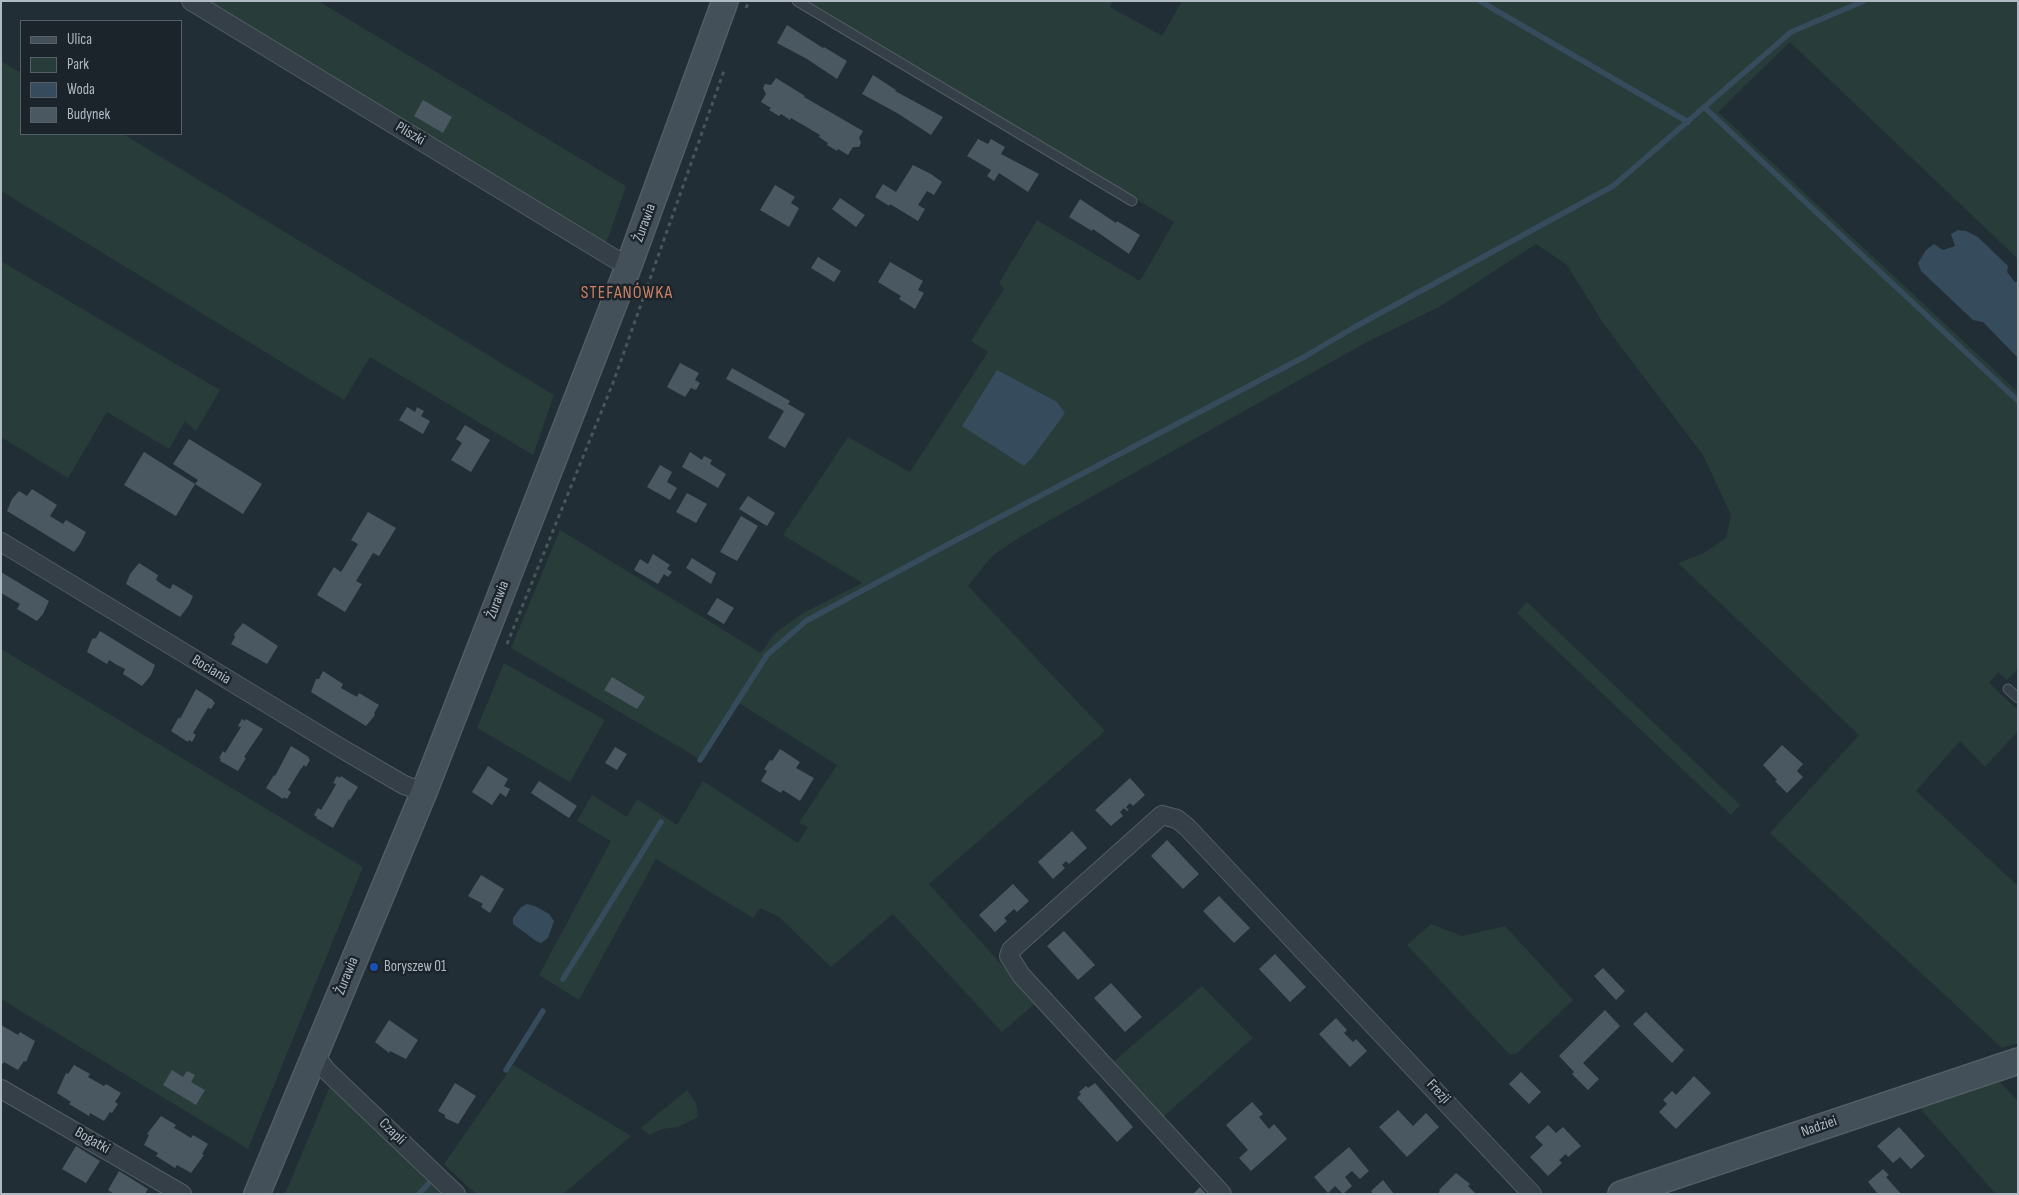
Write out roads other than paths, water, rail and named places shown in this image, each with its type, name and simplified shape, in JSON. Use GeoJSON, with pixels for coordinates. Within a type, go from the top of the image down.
{"type":"FeatureCollection","features":[{"type":"Feature","properties":{"kind":"main road","name":"Żurawia"},"geometry":{"type":"LineString","coordinates":[[256,1194],[321,1063],[629,265],[725,1]]}},
{"type":"Feature","properties":{"kind":"main road","name":"Nadziei"},"geometry":{"type":"LineString","coordinates":[[1621,1194],[2018,1061]]}},
{"type":"Feature","properties":{"kind":"street","name":"Pliszki"},"geometry":{"type":"LineString","coordinates":[[191,1],[615,259],[629,265]]}},
{"type":"Feature","properties":{"kind":"street","name":"Bociania"},"geometry":{"type":"LineString","coordinates":[[1,542],[347,752],[404,785],[424,792]]}},
{"type":"Feature","properties":{"kind":"street","name":"Frezji"},"geometry":{"type":"LineString","coordinates":[[1222,1194],[1021,975],[1011,961],[1010,956],[1011,950],[1162,815],[1176,819],[1187,827],[1532,1194]]}},
{"type":"Feature","properties":{"kind":"street","name":"Czapli"},"geometry":{"type":"LineString","coordinates":[[321,1063],[456,1194]]}},
{"type":"Feature","properties":{"kind":"street","name":"Bogatki"},"geometry":{"type":"LineString","coordinates":[[1,1089],[182,1194]]}},
{"type":"Feature","properties":{"kind":"lane"},"geometry":{"type":"LineString","coordinates":[[797,1],[1132,201]]}},
{"type":"Feature","properties":{"kind":"lane"},"geometry":{"type":"LineString","coordinates":[[2008,689],[2018,698]]}},
{"type":"Feature","properties":{"kind":"water"},"geometry":{"type":"Polygon","coordinates":[[[1958,230],[1966,231],[1978,237],[2008,266],[2007,272],[2015,282],[2018,281],[2018,358],[1983,322],[1973,320],[1921,271],[1918,263],[1926,250],[1934,244],[1943,250],[1955,246],[1951,234],[1958,230]]]}},
{"type":"Feature","properties":{"kind":"water"},"geometry":{"type":"Polygon","coordinates":[[[997,370],[1057,402],[1065,413],[1024,466],[962,426],[997,370]]]}},
{"type":"Feature","properties":{"kind":"water"},"geometry":{"type":"Polygon","coordinates":[[[527,904],[549,914],[554,921],[548,938],[541,943],[513,924],[513,918],[521,907],[527,904]]]}},
{"type":"Feature","properties":{"kind":"waterway"},"geometry":{"type":"LineString","coordinates":[[1480,1],[1688,122]]}},
{"type":"Feature","properties":{"kind":"waterway"},"geometry":{"type":"LineString","coordinates":[[700,760],[767,655],[806,621],[1304,357],[1353,328],[1613,186],[1791,32],[1864,1]]}},
{"type":"Feature","properties":{"kind":"waterway"},"geometry":{"type":"LineString","coordinates":[[1705,108],[2018,401]]}},
{"type":"Feature","properties":{"kind":"waterway"},"geometry":{"type":"LineString","coordinates":[[563,979],[661,822]]}},
{"type":"Feature","properties":{"kind":"waterway"},"geometry":{"type":"LineString","coordinates":[[506,1070],[543,1011]]}},
{"type":"Feature","properties":{"kind":"waterway"},"geometry":{"type":"LineString","coordinates":[[419,1194],[430,1182]]}},
{"type":"Feature","properties":{"kind":"place","name":"Boryszew 01"},"geometry":{"type":"Point","coordinates":[374,967]}},
{"type":"Feature","properties":{"kind":"district","name":"STEFANÓWKA"},"geometry":{"type":"Point","coordinates":[627,293]}}]}
